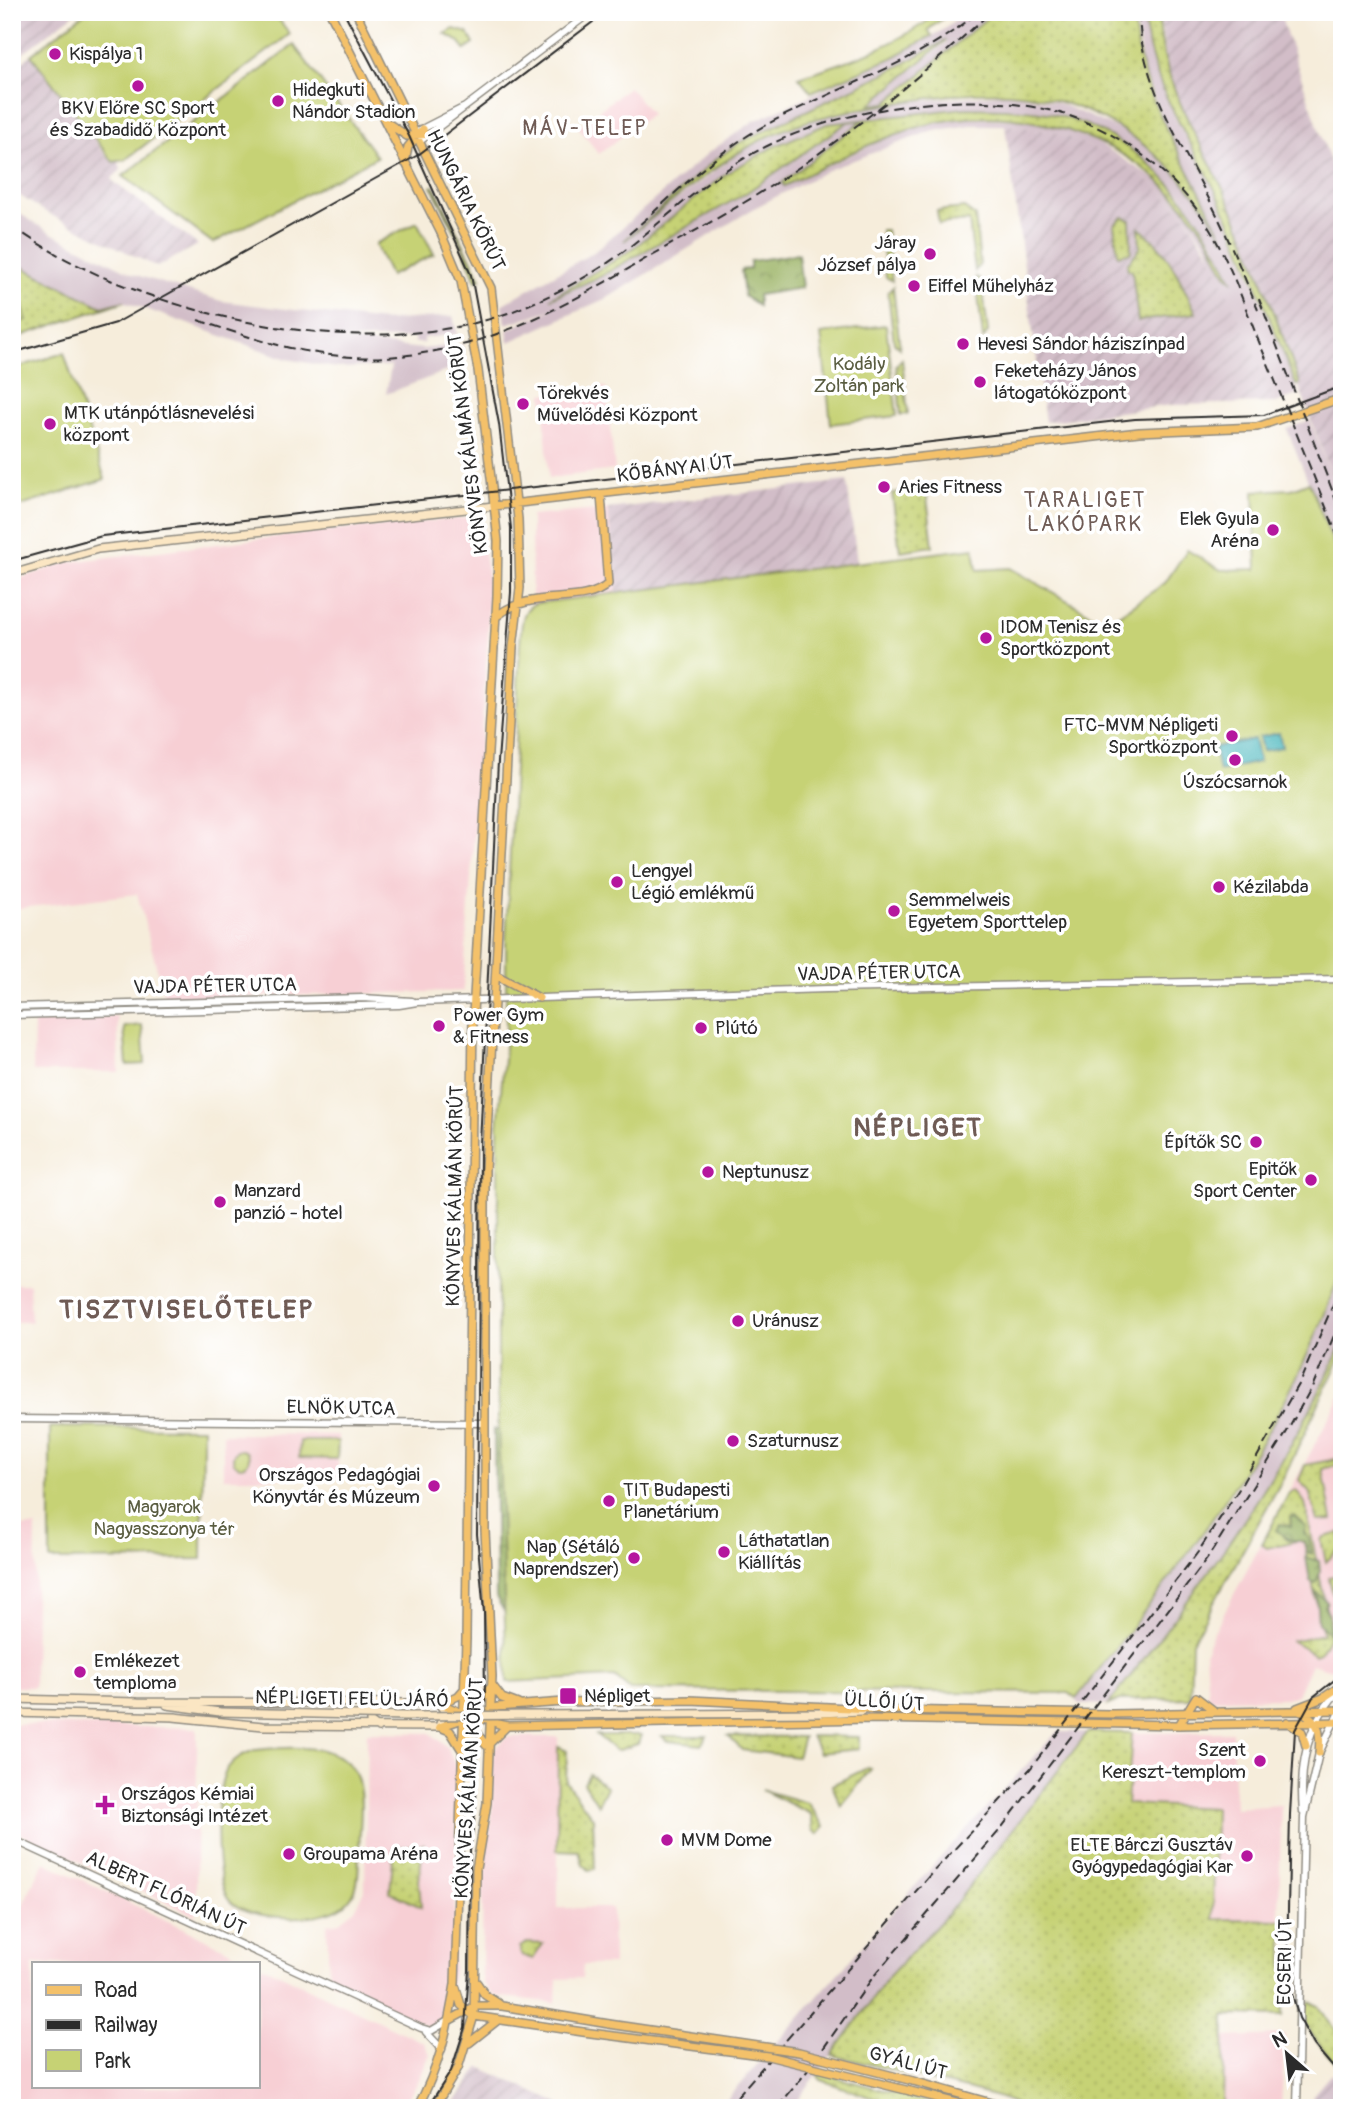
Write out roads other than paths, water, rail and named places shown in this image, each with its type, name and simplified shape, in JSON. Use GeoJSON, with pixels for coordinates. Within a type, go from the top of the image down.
{"type":"FeatureCollection","features":[{"type":"Feature","properties":{"kind":"main road","name":"HUNGÁRIA KÖRÚT"},"geometry":{"type":"LineString","coordinates":[[330,12],[445,240],[461,281]]}},
{"type":"Feature","properties":{"kind":"main road","name":"HUNGÁRIA KÖRÚT"},"geometry":{"type":"LineString","coordinates":[[356,12],[491,288]]}},
{"type":"Feature","properties":{"kind":"main road"},"geometry":{"type":"LineString","coordinates":[[381,117],[398,133],[431,134]]}},
{"type":"Feature","properties":{"kind":"main road"},"geometry":{"type":"LineString","coordinates":[[406,167],[405,154],[417,135]]}},
{"type":"Feature","properties":{"kind":"main road"},"geometry":{"type":"LineString","coordinates":[[396,147],[409,146],[427,156]]}},
{"type":"Feature","properties":{"kind":"main road"},"geometry":{"type":"LineString","coordinates":[[406,167],[407,156],[419,150]]}},
{"type":"Feature","properties":{"kind":"main road","name":"KÖNYVES KÁLMÁN KÖRÚT"},"geometry":{"type":"LineString","coordinates":[[417,2108],[442,2050],[455,1984],[465,1717],[474,1001],[498,541],[478,370],[461,281]]}},
{"type":"Feature","properties":{"kind":"main road","name":"KÖNYVES KÁLMÁN KÖRÚT"},"geometry":{"type":"LineString","coordinates":[[434,2108],[458,2068],[468,2045],[476,2006],[476,1869],[487,1803],[487,1716],[492,1684],[485,1530],[485,1170],[513,648],[518,602],[517,504],[491,288]]}},
{"type":"Feature","properties":{"kind":"main road","name":"KŐBÁNYAI ÚT"},"geometry":{"type":"LineString","coordinates":[[12,574],[75,554],[108,547],[601,495],[1139,432],[1257,427],[1342,398]]}},
{"type":"Feature","properties":{"kind":"main road"},"geometry":{"type":"LineString","coordinates":[[496,617],[518,602],[597,592],[608,584],[601,495]]}},
{"type":"Feature","properties":{"kind":"main road"},"geometry":{"type":"LineString","coordinates":[[496,975],[539,998]]}},
{"type":"Feature","properties":{"kind":"main road"},"geometry":{"type":"LineString","coordinates":[[12,1713],[173,1717],[263,1726],[439,1727],[465,1717],[477,1708],[492,1684],[502,1698],[520,1704]]}},
{"type":"Feature","properties":{"kind":"main road"},"geometry":{"type":"LineString","coordinates":[[1293,1710],[1323,1698],[1342,1686]]}},
{"type":"Feature","properties":{"kind":"main road"},"geometry":{"type":"LineString","coordinates":[[439,1703],[458,1696],[465,1687],[477,1708],[507,1726],[871,1719]]}},
{"type":"Feature","properties":{"kind":"main road"},"geometry":{"type":"LineString","coordinates":[[1179,1725],[1196,1697],[1214,1711]]}},
{"type":"Feature","properties":{"kind":"main road"},"geometry":{"type":"LineString","coordinates":[[12,1699],[439,1703],[453,1706],[465,1717],[487,1747],[507,1726]]}},
{"type":"Feature","properties":{"kind":"main road"},"geometry":{"type":"LineString","coordinates":[[463,1751],[474,1727],[496,1707],[520,1704],[690,1700],[890,1710]]}},
{"type":"Feature","properties":{"kind":"main road"},"geometry":{"type":"LineString","coordinates":[[134,1702],[220,1712]]}},
{"type":"Feature","properties":{"kind":"main road"},"geometry":{"type":"LineString","coordinates":[[561,1725],[569,1712],[564,1702]]}},
{"type":"Feature","properties":{"kind":"main road"},"geometry":{"type":"LineString","coordinates":[[378,1703],[370,1710],[370,1722],[378,1728]]}},
{"type":"Feature","properties":{"kind":"main road"},"geometry":{"type":"LineString","coordinates":[[439,1703],[444,1714],[439,1727]]}},
{"type":"Feature","properties":{"kind":"main road"},"geometry":{"type":"LineString","coordinates":[[540,1704],[534,1711],[540,1726]]}},
{"type":"Feature","properties":{"kind":"main road","name":"ÜLLŐI ÚT"},"geometry":{"type":"LineString","coordinates":[[820,1713],[890,1710],[1111,1714],[1341,1708]]}},
{"type":"Feature","properties":{"kind":"main road"},"geometry":{"type":"LineString","coordinates":[[1293,1710],[1303,1712],[1315,1722],[1321,1737],[1320,1753]]}},
{"type":"Feature","properties":{"kind":"main road"},"geometry":{"type":"LineString","coordinates":[[173,1717],[220,1712]]}},
{"type":"Feature","properties":{"kind":"main road","name":"NÉPLIGETI FELÜLJÁRÓ"},"geometry":{"type":"LineString","coordinates":[[220,1712],[406,1716],[820,1713]]}},
{"type":"Feature","properties":{"kind":"main road","name":"ÜLLŐI ÚT"},"geometry":{"type":"LineString","coordinates":[[820,1713],[871,1719],[1179,1725],[1338,1722]]}},
{"type":"Feature","properties":{"kind":"main road"},"geometry":{"type":"LineString","coordinates":[[1287,1722],[1302,1732],[1306,1746]]}},
{"type":"Feature","properties":{"kind":"main road"},"geometry":{"type":"LineString","coordinates":[[439,1727],[450,1731],[463,1751]]}},
{"type":"Feature","properties":{"kind":"main road"},"geometry":{"type":"LineString","coordinates":[[477,1983],[485,1995],[502,2006]]}},
{"type":"Feature","properties":{"kind":"main road"},"geometry":{"type":"LineString","coordinates":[[455,1984],[465,2010],[474,2016],[499,2020]]}},
{"type":"Feature","properties":{"kind":"main road"},"geometry":{"type":"LineString","coordinates":[[450,2020],[476,2006],[502,2006]]}},
{"type":"Feature","properties":{"kind":"main road","name":"GYÁLI ÚT"},"geometry":{"type":"LineString","coordinates":[[502,2006],[583,2021],[799,2052],[1009,2108]]}},
{"type":"Feature","properties":{"kind":"main road"},"geometry":{"type":"LineString","coordinates":[[468,2045],[499,2020]]}},
{"type":"Feature","properties":{"kind":"main road","name":"GYÁLI ÚT"},"geometry":{"type":"LineString","coordinates":[[499,2020],[730,2049],[976,2108]]}},
{"type":"Feature","properties":{"kind":"street"},"geometry":{"type":"LineString","coordinates":[[431,134],[591,12]]}},
{"type":"Feature","properties":{"kind":"street"},"geometry":{"type":"LineString","coordinates":[[396,147],[468,106]]}},
{"type":"Feature","properties":{"kind":"street","name":"VAJDA PÉTER UTCA"},"geometry":{"type":"LineString","coordinates":[[12,1014],[300,1008],[539,998],[1342,979]]}},
{"type":"Feature","properties":{"kind":"street","name":"VAJDA PÉTER UTCA"},"geometry":{"type":"LineString","coordinates":[[12,1007],[369,998],[400,998],[418,1002]]}},
{"type":"Feature","properties":{"kind":"street","name":"ELNÖK UTCA"},"geometry":{"type":"LineString","coordinates":[[12,1419],[485,1423]]}},
{"type":"Feature","properties":{"kind":"street","name":"ECSERI ÚT"},"geometry":{"type":"LineString","coordinates":[[1297,2108],[1304,1817],[1301,1786],[1306,1746],[1315,1722],[1342,1686]]}},
{"type":"Feature","properties":{"kind":"street","name":"ECSERI ÚT"},"geometry":{"type":"LineString","coordinates":[[1304,1817],[1320,1753],[1338,1722],[1341,1708]]}},
{"type":"Feature","properties":{"kind":"street","name":"ALBERT FLÓRIÁN ÚT"},"geometry":{"type":"LineString","coordinates":[[12,1839],[421,2028],[442,2050]]}},
{"type":"Feature","properties":{"kind":"street"},"geometry":{"type":"LineString","coordinates":[[421,2028],[439,2029],[450,2020]]}},
{"type":"Feature","properties":{"kind":"water"},"geometry":{"type":"Polygon","coordinates":[[[1279,733],[1282,747],[1262,751],[1259,737],[1279,733]]]}},
{"type":"Feature","properties":{"kind":"water"},"geometry":{"type":"Polygon","coordinates":[[[1254,739],[1259,762],[1219,771],[1214,747],[1254,739]]]}},
{"type":"Feature","properties":{"kind":"tram line"},"geometry":{"type":"LineString","coordinates":[[344,12],[409,136],[471,275],[499,424],[511,528],[511,592],[498,761],[480,1144],[477,1534],[484,1613],[485,1699],[477,1738],[476,1806],[470,1851],[469,1970],[465,2027],[451,2071],[427,2108]]}},
{"type":"Feature","properties":{"kind":"tram line"},"geometry":{"type":"LineString","coordinates":[[12,353],[116,323],[418,155],[606,12]]}},
{"type":"Feature","properties":{"kind":"tram line"},"geometry":{"type":"LineString","coordinates":[[12,561],[102,536],[1135,419],[1264,415],[1342,386]]}},
{"type":"Feature","properties":{"kind":"tram line"},"geometry":{"type":"LineString","coordinates":[[1342,1674],[1313,1697],[1295,1730],[1287,1958],[1289,1984],[1299,2018],[1314,2045],[1342,2078]]}},
{"type":"Feature","properties":{"kind":"railway"},"geometry":{"type":"LineString","coordinates":[[198,320],[272,343],[347,357],[399,356],[434,351],[500,333],[562,306],[772,185],[867,117],[991,12]]}},
{"type":"Feature","properties":{"kind":"railway"},"geometry":{"type":"LineString","coordinates":[[1139,12],[1141,37],[1153,85],[1222,225],[1258,310]]}},
{"type":"Feature","properties":{"kind":"railway"},"geometry":{"type":"LineString","coordinates":[[629,234],[695,175],[747,136],[922,51],[970,19]]}},
{"type":"Feature","properties":{"kind":"railway"},"geometry":{"type":"LineString","coordinates":[[12,226],[63,257],[121,285],[185,307],[252,323],[320,332],[386,334],[450,328],[508,313],[579,280],[619,255],[696,192],[745,158],[780,140],[820,125],[863,113],[953,102],[1040,108],[1094,126],[1140,153],[1180,189],[1202,217],[1237,285],[1342,547]]}},
{"type":"Feature","properties":{"kind":"railway"},"geometry":{"type":"LineString","coordinates":[[1259,299],[1342,516]]}},
{"type":"Feature","properties":{"kind":"railway"},"geometry":{"type":"LineString","coordinates":[[727,2108],[930,1875],[1030,1769],[1198,1552],[1239,1489],[1301,1379],[1342,1284]]}},
{"type":"Feature","properties":{"kind":"railway"},"geometry":{"type":"LineString","coordinates":[[777,2108],[809,2069],[873,1977],[999,1831],[1207,1559],[1285,1435],[1313,1385],[1342,1317]]}},
{"type":"Feature","properties":{"kind":"place","name":"Kispálya 1"},"geometry":{"type":"Point","coordinates":[55,54]}},
{"type":"Feature","properties":{"kind":"place","name":"BKV Előre SC Sport és Szabadidő Központ"},"geometry":{"type":"Point","coordinates":[138,86]}},
{"type":"Feature","properties":{"kind":"place","name":"Hidegkuti Nándor Stadion"},"geometry":{"type":"Point","coordinates":[278,101]}},
{"type":"Feature","properties":{"kind":"place","name":"Járay József pálya"},"geometry":{"type":"Point","coordinates":[930,254]}},
{"type":"Feature","properties":{"kind":"place","name":"Eiffel Műhelyház"},"geometry":{"type":"Point","coordinates":[914,286]}},
{"type":"Feature","properties":{"kind":"place","name":"Hevesi Sándor háziszínpad"},"geometry":{"type":"Point","coordinates":[963,344]}},
{"type":"Feature","properties":{"kind":"place","name":"Feketeházy János látogatóközpont"},"geometry":{"type":"Point","coordinates":[980,382]}},
{"type":"Feature","properties":{"kind":"place","name":"Törekvés Művelődési Központ"},"geometry":{"type":"Point","coordinates":[523,404]}},
{"type":"Feature","properties":{"kind":"place","name":"MTK utánpótlásnevelési központ"},"geometry":{"type":"Point","coordinates":[50,424]}},
{"type":"Feature","properties":{"kind":"place","name":"Aries Fitness"},"geometry":{"type":"Point","coordinates":[884,487]}},
{"type":"Feature","properties":{"kind":"place","name":"Elek Gyula Aréna"},"geometry":{"type":"Point","coordinates":[1273,530]}},
{"type":"Feature","properties":{"kind":"place","name":"IDOM Tenisz és Sportközpont"},"geometry":{"type":"Point","coordinates":[986,638]}},
{"type":"Feature","properties":{"kind":"place","name":"FTC-MVM Népligeti Sportközpont"},"geometry":{"type":"Point","coordinates":[1232,736]}},
{"type":"Feature","properties":{"kind":"place","name":"Úszócsarnok"},"geometry":{"type":"Point","coordinates":[1235,760]}},
{"type":"Feature","properties":{"kind":"place","name":"Lengyel Légió emlékmű"},"geometry":{"type":"Point","coordinates":[617,882]}},
{"type":"Feature","properties":{"kind":"place","name":"Kézilabda"},"geometry":{"type":"Point","coordinates":[1219,887]}},
{"type":"Feature","properties":{"kind":"place","name":"Semmelweis Egyetem Sporttelep"},"geometry":{"type":"Point","coordinates":[894,911]}},
{"type":"Feature","properties":{"kind":"place","name":"Power Gym & Fitness"},"geometry":{"type":"Point","coordinates":[439,1026]}},
{"type":"Feature","properties":{"kind":"place","name":"Plútó"},"geometry":{"type":"Point","coordinates":[701,1028]}},
{"type":"Feature","properties":{"kind":"place","name":"Építők SC"},"geometry":{"type":"Point","coordinates":[1256,1142]}},
{"type":"Feature","properties":{"kind":"place","name":"Neptunusz"},"geometry":{"type":"Point","coordinates":[708,1172]}},
{"type":"Feature","properties":{"kind":"place","name":"Epitők Sport Center"},"geometry":{"type":"Point","coordinates":[1311,1180]}},
{"type":"Feature","properties":{"kind":"place","name":"Manzard panzió - hotel"},"geometry":{"type":"Point","coordinates":[220,1202]}},
{"type":"Feature","properties":{"kind":"place","name":"Uránusz"},"geometry":{"type":"Point","coordinates":[738,1321]}},
{"type":"Feature","properties":{"kind":"place","name":"Szaturnusz"},"geometry":{"type":"Point","coordinates":[733,1441]}},
{"type":"Feature","properties":{"kind":"place","name":"Országos Pedagógiai Könyvtár és Múzeum"},"geometry":{"type":"Point","coordinates":[434,1486]}},
{"type":"Feature","properties":{"kind":"place","name":"TIT Budapesti Planetárium"},"geometry":{"type":"Point","coordinates":[609,1501]}},
{"type":"Feature","properties":{"kind":"place","name":"Láthatatlan Kiállítás"},"geometry":{"type":"Point","coordinates":[724,1552]}},
{"type":"Feature","properties":{"kind":"place","name":"Nap (Sétáló Naprendszer)"},"geometry":{"type":"Point","coordinates":[634,1558]}},
{"type":"Feature","properties":{"kind":"place","name":"Emlékezet temploma"},"geometry":{"type":"Point","coordinates":[80,1672]}},
{"type":"Feature","properties":{"kind":"place","name":"Népliget"},"geometry":{"type":"Point","coordinates":[568,1696]}},
{"type":"Feature","properties":{"kind":"place","name":"Szent Kereszt-templom"},"geometry":{"type":"Point","coordinates":[1260,1761]}},
{"type":"Feature","properties":{"kind":"place","name":"Országos Kémiai Biztonsági Intézet"},"geometry":{"type":"Point","coordinates":[105,1805]}},
{"type":"Feature","properties":{"kind":"place","name":"MVM Dome"},"geometry":{"type":"Point","coordinates":[667,1840]}},
{"type":"Feature","properties":{"kind":"place","name":"Groupama Aréna"},"geometry":{"type":"Point","coordinates":[289,1854]}},
{"type":"Feature","properties":{"kind":"place","name":"ELTE Bárczi Gusztáv Gyógypedagógiai Kar"},"geometry":{"type":"Point","coordinates":[1247,1856]}},
{"type":"Feature","properties":{"kind":"district","name":"MÁV-TELEP"},"geometry":{"type":"Point","coordinates":[585,128]}},
{"type":"Feature","properties":{"kind":"district","name":"TARALIGET LAKÓPARK"},"geometry":{"type":"Point","coordinates":[1085,512]}},
{"type":"Feature","properties":{"kind":"district","name":"NÉPLIGET"},"geometry":{"type":"Point","coordinates":[918,1128]}},
{"type":"Feature","properties":{"kind":"district","name":"TISZTVISELŐTELEP"},"geometry":{"type":"Point","coordinates":[187,1310]}},
{"type":"Feature","properties":{"kind":"park label","name":"Kodály Zoltán park"},"geometry":{"type":"Point","coordinates":[859,375]}},
{"type":"Feature","properties":{"kind":"park label","name":"Magyarok Nagyasszonya tér"},"geometry":{"type":"Point","coordinates":[164,1518]}}]}
